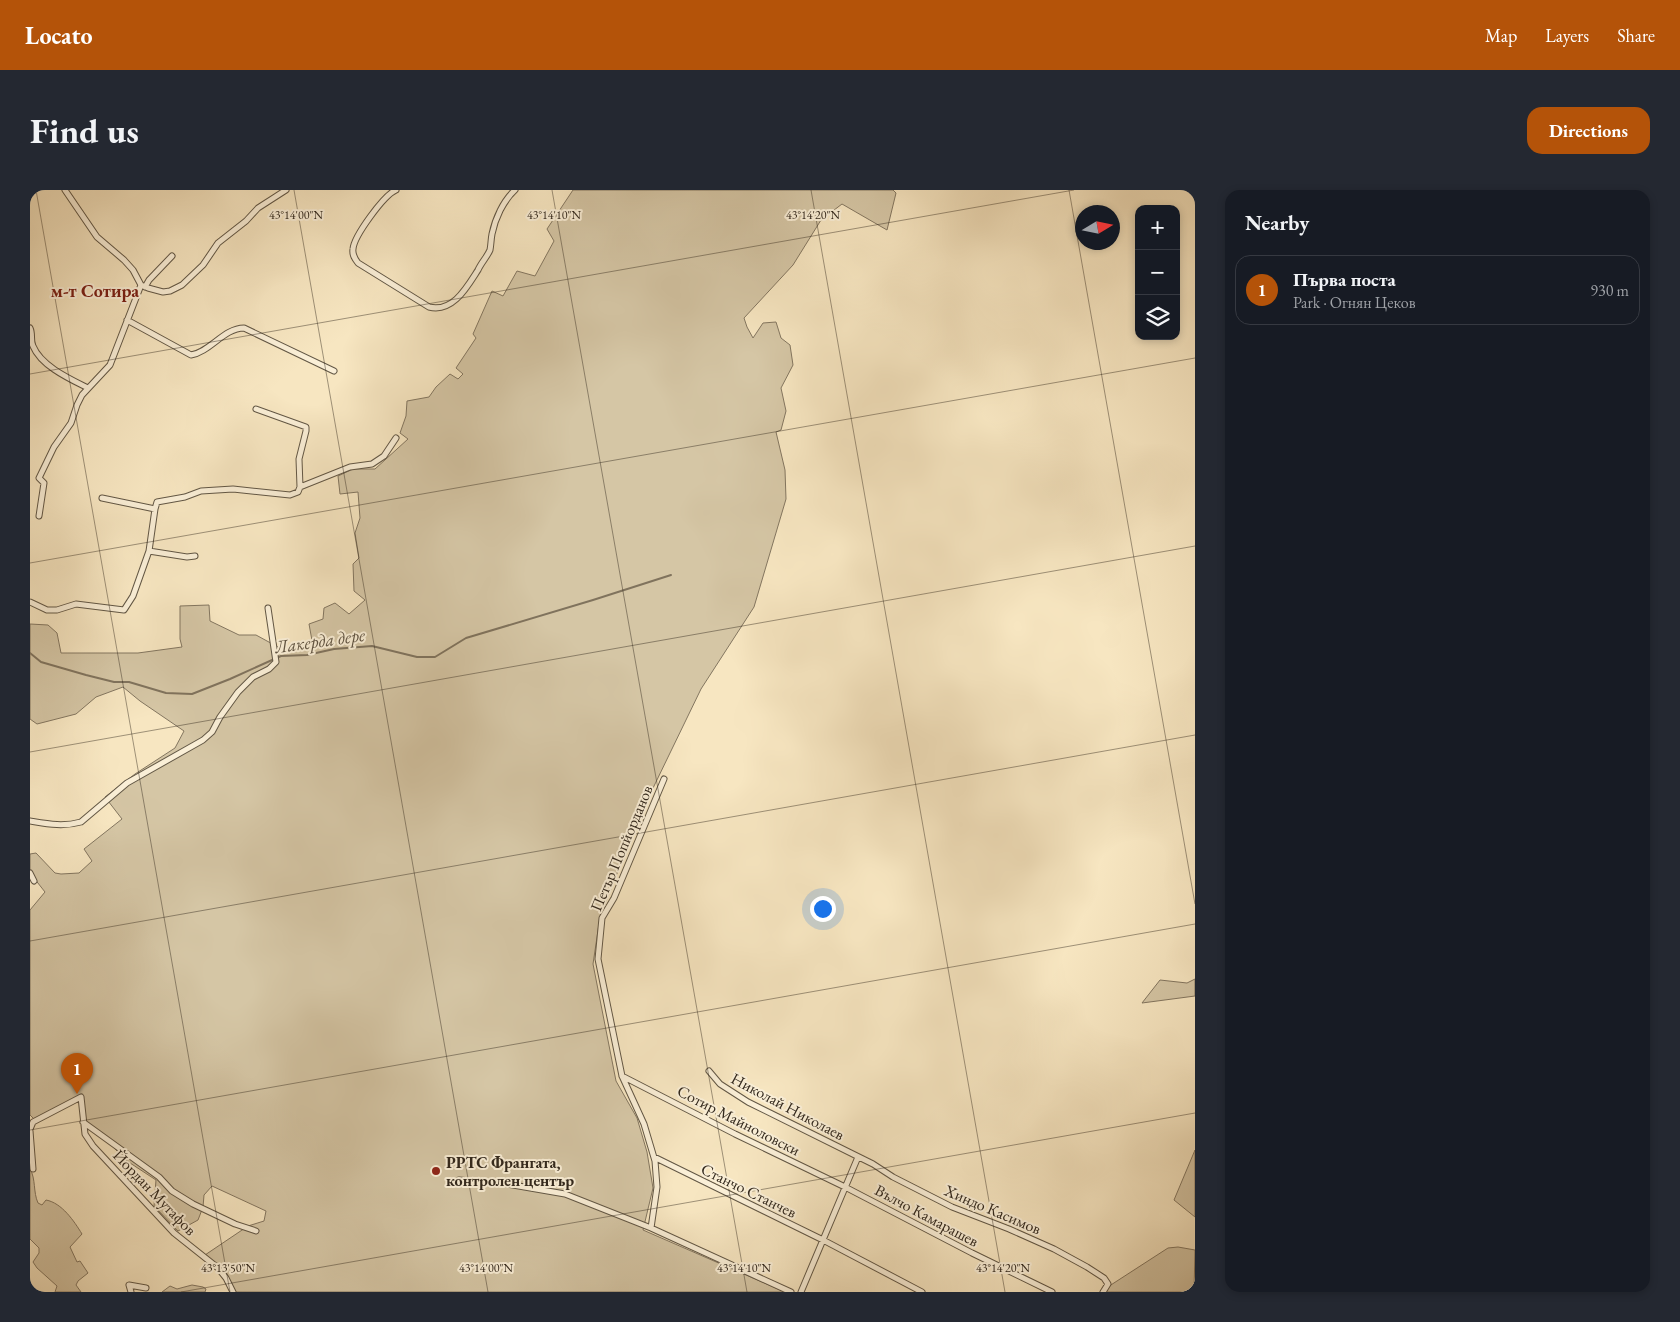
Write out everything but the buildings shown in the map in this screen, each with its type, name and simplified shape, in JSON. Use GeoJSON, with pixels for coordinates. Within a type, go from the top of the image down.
{"type":"FeatureCollection","features":[{"type":"Feature","properties":{"kind":"street"},"geometry":{"type":"LineString","coordinates":[[65,190],[97,237],[134,270],[143,286],[163,292],[170,291],[188,281],[203,265],[218,243],[246,221],[258,208],[286,190]]}},
{"type":"Feature","properties":{"kind":"street"},"geometry":{"type":"LineString","coordinates":[[396,190],[385,197],[374,212],[357,238],[353,252],[358,263],[435,309],[445,307],[461,296],[490,249],[495,222],[500,210],[515,190]]}},
{"type":"Feature","properties":{"kind":"street"},"geometry":{"type":"LineString","coordinates":[[39,516],[44,483],[39,478],[54,447],[72,423],[77,405],[88,388],[110,364],[143,286],[172,256]]}},
{"type":"Feature","properties":{"kind":"street"},"geometry":{"type":"LineString","coordinates":[[127,320],[187,354],[195,355],[235,330],[244,328],[334,371]]}},
{"type":"Feature","properties":{"kind":"street"},"geometry":{"type":"LineString","coordinates":[[30,328],[32,332],[31,342],[34,350],[49,366],[65,377],[88,388]]}},
{"type":"Feature","properties":{"kind":"street"},"geometry":{"type":"LineString","coordinates":[[256,410],[306,427],[299,459],[300,488]]}},
{"type":"Feature","properties":{"kind":"street"},"geometry":{"type":"LineString","coordinates":[[30,602],[48,610],[57,610],[76,604],[124,610],[133,596],[149,551],[157,502],[185,497],[201,491],[233,489],[288,495],[350,467],[372,464],[384,456],[396,438]]}},
{"type":"Feature","properties":{"kind":"street"},"geometry":{"type":"LineString","coordinates":[[102,498],[155,509]]}},
{"type":"Feature","properties":{"kind":"street"},"geometry":{"type":"LineString","coordinates":[[149,551],[187,557],[195,556]]}},
{"type":"Feature","properties":{"kind":"street"},"geometry":{"type":"LineString","coordinates":[[30,821],[53,825],[81,822],[127,783],[203,740],[212,732],[220,716],[238,692],[253,678],[269,669],[276,662],[268,608]]}},
{"type":"Feature","properties":{"kind":"street","name":"Петър Попйорданов"},"geometry":{"type":"LineString","coordinates":[[651,1228],[657,1187],[654,1157],[644,1124],[622,1076],[599,968],[602,918],[614,898],[664,779]]}},
{"type":"Feature","properties":{"kind":"street"},"geometry":{"type":"LineString","coordinates":[[30,873],[34,880]]}},
{"type":"Feature","properties":{"kind":"street","name":"Николай Николаев"},"geometry":{"type":"LineString","coordinates":[[709,1071],[720,1084],[748,1102],[858,1157]]}},
{"type":"Feature","properties":{"kind":"street","name":"Сотир Майноловски"},"geometry":{"type":"LineString","coordinates":[[622,1076],[735,1134],[845,1186]]}},
{"type":"Feature","properties":{"kind":"street","name":"Йордан Мутафов"},"geometry":{"type":"LineString","coordinates":[[30,1130],[33,1122],[81,1097],[85,1134],[93,1146],[174,1233],[218,1268],[233,1292]]}},
{"type":"Feature","properties":{"kind":"street"},"geometry":{"type":"LineString","coordinates":[[83,1122],[160,1177],[172,1191],[193,1204],[228,1221],[256,1231]]}},
{"type":"Feature","properties":{"kind":"street"},"geometry":{"type":"LineString","coordinates":[[30,1130],[33,1169]]}},
{"type":"Feature","properties":{"kind":"street","name":"Станчо Станчев"},"geometry":{"type":"LineString","coordinates":[[654,1157],[823,1240],[922,1292]]}},
{"type":"Feature","properties":{"kind":"street"},"geometry":{"type":"LineString","coordinates":[[801,1292],[858,1157]]}},
{"type":"Feature","properties":{"kind":"street","name":"Хиндо Касимов"},"geometry":{"type":"LineString","coordinates":[[858,1157],[952,1207],[1016,1232],[1070,1257],[1104,1278],[1108,1284],[1103,1292]]}},
{"type":"Feature","properties":{"kind":"street"},"geometry":{"type":"LineString","coordinates":[[459,1180],[507,1184],[565,1194],[651,1228],[791,1292]]}},
{"type":"Feature","properties":{"kind":"street","name":"Вълчо Камарашев"},"geometry":{"type":"LineString","coordinates":[[845,1186],[972,1253],[1052,1292]]}},
{"type":"Feature","properties":{"kind":"street"},"geometry":{"type":"LineString","coordinates":[[131,1292],[129,1285],[146,1288]]}},
{"type":"Feature","properties":{"kind":"shaded area"},"geometry":{"type":"Polygon","coordinates":[[[573,190],[893,190],[896,193],[887,230],[842,204],[821,220],[793,265],[744,318],[753,338],[763,323],[776,322],[781,338],[790,345],[793,365],[781,388],[786,411],[781,430],[776,432],[785,470],[786,499],[754,607],[701,689],[639,817],[600,917],[593,964],[616,1081],[637,1118],[647,1152],[653,1188],[643,1230],[785,1292],[234,1292],[228,1278],[205,1255],[248,1226],[264,1221],[266,1211],[212,1186],[204,1195],[203,1207],[198,1220],[178,1231],[154,1206],[156,1180],[127,1161],[101,1135],[83,1122],[81,1098],[36,1121],[30,1115],[30,910],[45,892],[30,873],[30,854],[36,853],[55,873],[79,873],[92,861],[84,849],[122,819],[105,797],[135,774],[175,748],[184,731],[123,687],[96,697],[76,714],[37,724],[30,719],[30,624],[48,625],[57,633],[61,653],[138,653],[182,647],[180,639],[180,606],[209,605],[210,621],[239,635],[256,635],[278,647],[313,646],[309,624],[323,619],[324,608],[335,603],[349,614],[365,600],[354,591],[353,564],[359,558],[355,533],[360,518],[358,492],[340,494],[338,476],[353,469],[375,469],[408,439],[400,433],[406,416],[407,401],[429,397],[436,387],[450,374],[458,379],[463,374],[456,368],[476,338],[473,334],[492,291],[503,296],[517,271],[535,276],[554,241],[547,229],[573,190]]]}},
{"type":"Feature","properties":{"kind":"shaded area"},"geometry":{"type":"Polygon","coordinates":[[[1195,979],[1195,996],[1142,1003],[1160,980],[1187,983],[1195,979]]]}},
{"type":"Feature","properties":{"kind":"shaded area"},"geometry":{"type":"Polygon","coordinates":[[[1195,1150],[1195,1217],[1174,1200],[1195,1150]]]}},
{"type":"Feature","properties":{"kind":"shaded area"},"geometry":{"type":"Polygon","coordinates":[[[30,1169],[38,1203],[42,1205],[46,1200],[57,1205],[71,1218],[82,1234],[70,1247],[77,1262],[80,1261],[88,1273],[76,1285],[81,1292],[55,1292],[57,1286],[33,1262],[39,1253],[39,1248],[30,1239],[30,1169]]]}},
{"type":"Feature","properties":{"kind":"shaded area"},"geometry":{"type":"Polygon","coordinates":[[[1178,1247],[1195,1250],[1194,1292],[1100,1292],[1168,1248],[1178,1247]]]}},
{"type":"Feature","properties":{"kind":"shaded area"},"geometry":{"type":"Polygon","coordinates":[[[192,1285],[203,1287],[206,1289],[205,1292],[162,1292],[170,1286],[177,1289],[192,1285]]]}},
{"type":"Feature","properties":{"kind":"waterway","name":"Лакерда дере"},"geometry":{"type":"LineString","coordinates":[[30,653],[41,662],[86,675],[114,682],[129,682],[166,693],[192,694],[281,656],[307,655],[334,649],[372,646],[417,657],[435,657],[466,638],[671,575]]}},
{"type":"Feature","properties":{"kind":"place","name":"Първа поста"},"geometry":{"type":"Point","coordinates":[77,1094]}},
{"type":"Feature","properties":{"kind":"place","name":"РРТС Франгата, контролен център"},"geometry":{"type":"Point","coordinates":[436,1171]}},
{"type":"Feature","properties":{"kind":"district","name":"м-т Сотира"},"geometry":{"type":"Point","coordinates":[95,291]}}]}
